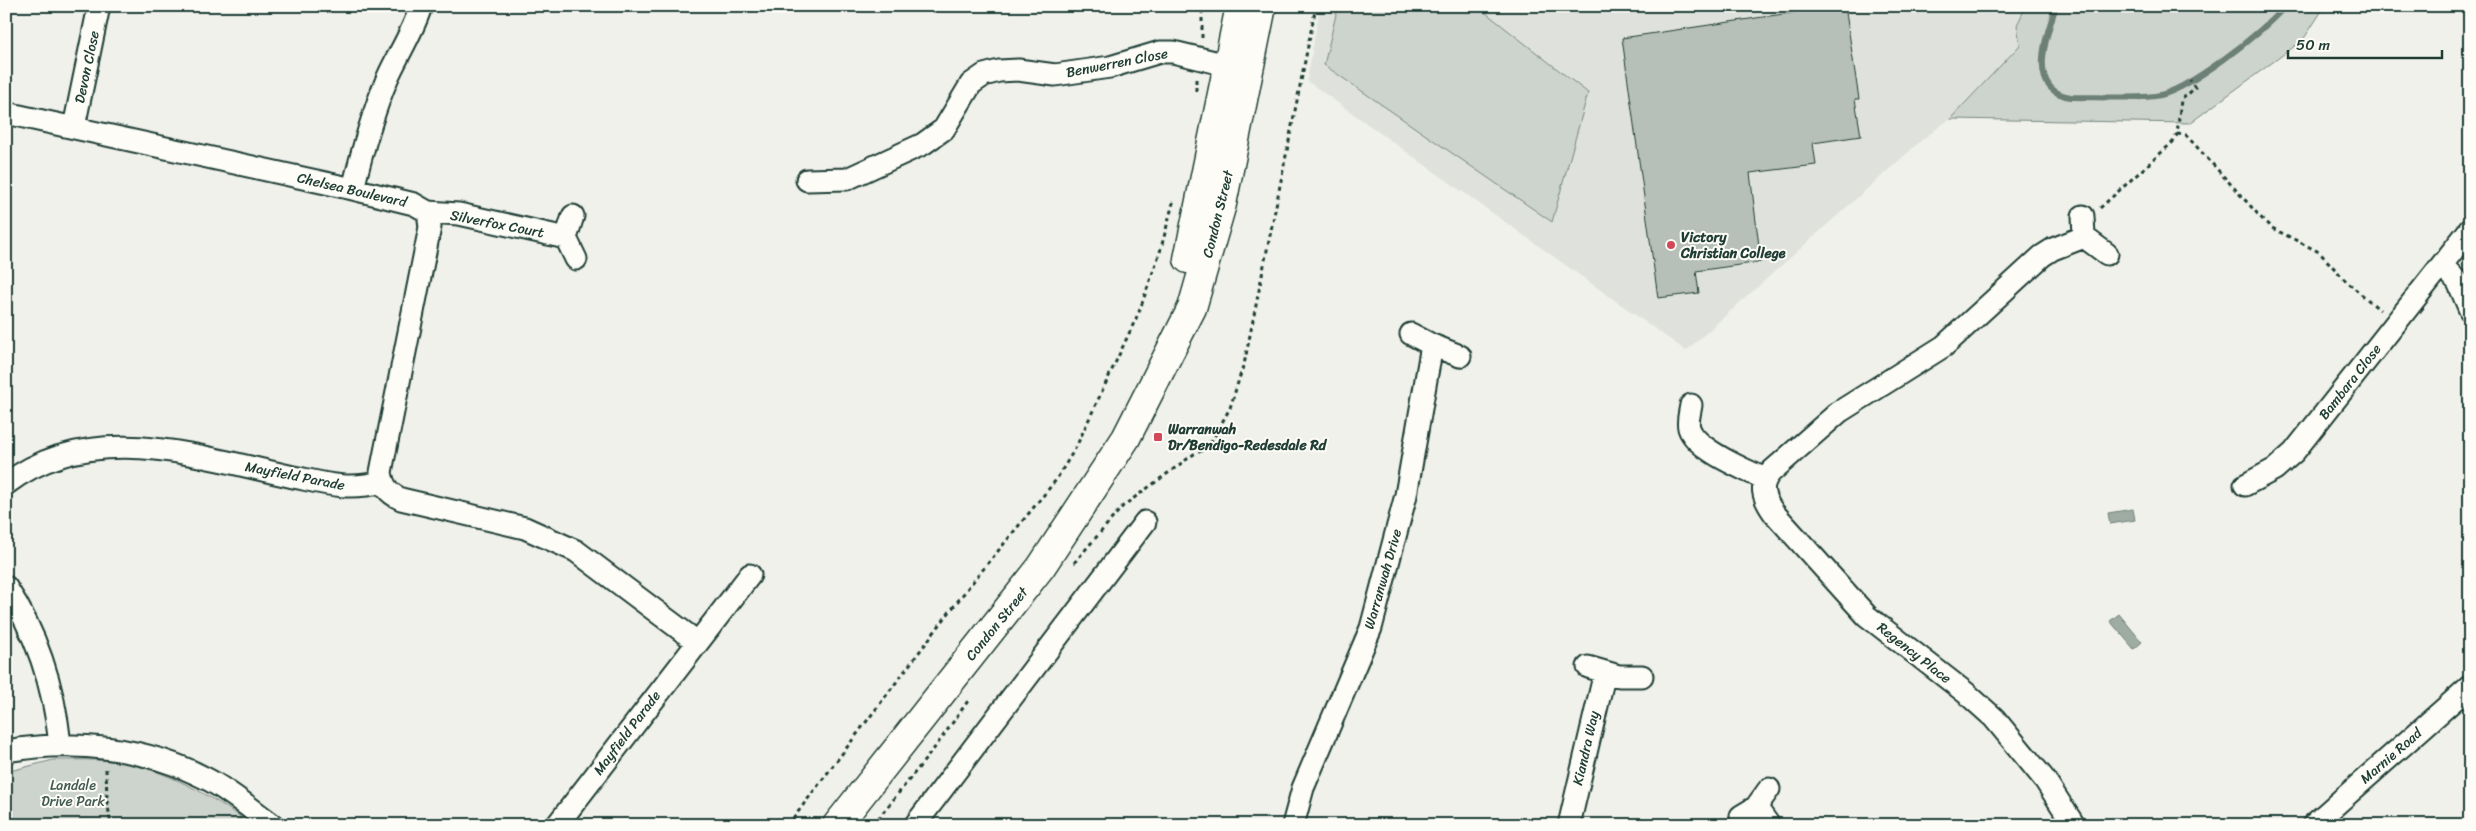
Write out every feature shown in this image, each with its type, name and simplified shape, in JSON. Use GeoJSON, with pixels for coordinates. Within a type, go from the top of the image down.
{"type":"FeatureCollection","features":[{"type":"Feature","properties":{"kind":"main road","name":"Condon Street"},"geometry":{"type":"LineString","coordinates":[[1140,410],[1186,270],[1240,6]]}},
{"type":"Feature","properties":{"kind":"main road","name":"Condon Street"},"geometry":{"type":"LineString","coordinates":[[836,825],[1041,567],[1096,485],[1140,410],[1192,308],[1222,204],[1262,6]]}},
{"type":"Feature","properties":{"kind":"street","name":"Devon Close"},"geometry":{"type":"LineString","coordinates":[[74,128],[99,6]]}},
{"type":"Feature","properties":{"kind":"street"},"geometry":{"type":"LineString","coordinates":[[353,189],[368,128],[388,77],[416,22],[421,6]]}},
{"type":"Feature","properties":{"kind":"street","name":"Benwerren Close"},"geometry":{"type":"LineString","coordinates":[[807,180],[847,179],[929,140],[949,122],[971,84],[984,75],[1018,70],[1040,74],[1068,73],[1110,67],[1160,52],[1173,52],[1228,65]]}},
{"type":"Feature","properties":{"kind":"street","name":"Chelsea Boulevard"},"geometry":{"type":"LineString","coordinates":[[6,113],[353,189],[414,204],[428,212]]}},
{"type":"Feature","properties":{"kind":"street"},"geometry":{"type":"LineString","coordinates":[[428,212],[430,226],[381,472],[382,482],[390,494],[401,499],[525,528],[576,551],[697,642]]}},
{"type":"Feature","properties":{"kind":"street","name":"Silverfox Court"},"geometry":{"type":"LineString","coordinates":[[428,212],[459,214],[566,238]]}},
{"type":"Feature","properties":{"kind":"street"},"geometry":{"type":"LineString","coordinates":[[574,216],[566,238],[576,259]]}},
{"type":"Feature","properties":{"kind":"street"},"geometry":{"type":"LineString","coordinates":[[2083,216],[2084,237]]}},
{"type":"Feature","properties":{"kind":"street","name":"Bambara Close"},"geometry":{"type":"LineString","coordinates":[[2245,485],[2264,476],[2294,452],[2470,229]]}},
{"type":"Feature","properties":{"kind":"street"},"geometry":{"type":"LineString","coordinates":[[2084,237],[2107,254]]}},
{"type":"Feature","properties":{"kind":"street"},"geometry":{"type":"LineString","coordinates":[[1691,405],[1689,427],[1695,436],[1728,461],[1766,479],[1778,465],[1839,412],[1944,346],[2042,256],[2053,248],[2084,237]]}},
{"type":"Feature","properties":{"kind":"street"},"geometry":{"type":"LineString","coordinates":[[2442,265],[2458,282],[2470,310]]}},
{"type":"Feature","properties":{"kind":"street"},"geometry":{"type":"LineString","coordinates":[[1411,334],[1432,346],[1460,356]]}},
{"type":"Feature","properties":{"kind":"street","name":"Warranwah Drive"},"geometry":{"type":"LineString","coordinates":[[1293,825],[1302,788],[1371,628],[1406,495],[1432,346]]}},
{"type":"Feature","properties":{"kind":"street","name":"Mayfield Parade"},"geometry":{"type":"LineString","coordinates":[[6,484],[36,466],[60,456],[84,450],[129,446],[172,452],[347,488],[382,482]]}},
{"type":"Feature","properties":{"kind":"street","name":"Regency Place"},"geometry":{"type":"LineString","coordinates":[[1766,479],[1763,491],[1769,506],[1843,590],[1880,627],[1966,693],[1994,718],[2046,780],[2074,825]]}},
{"type":"Feature","properties":{"kind":"street"},"geometry":{"type":"LineString","coordinates":[[915,825],[1145,522]]}},
{"type":"Feature","properties":{"kind":"street","name":"Mayfield Parade"},"geometry":{"type":"LineString","coordinates":[[557,825],[750,575]]}},
{"type":"Feature","properties":{"kind":"street"},"geometry":{"type":"LineString","coordinates":[[6,587],[24,617],[47,672],[56,707],[60,744]]}},
{"type":"Feature","properties":{"kind":"street","name":"Kiandra Way"},"geometry":{"type":"LineString","coordinates":[[1569,825],[1597,670],[1630,677],[1642,676]]}},
{"type":"Feature","properties":{"kind":"street","name":"Marnie Road"},"geometry":{"type":"LineString","coordinates":[[2313,825],[2470,686]]}},
{"type":"Feature","properties":{"kind":"street"},"geometry":{"type":"LineString","coordinates":[[6,751],[60,744],[108,748],[148,756],[208,779],[272,825]]}},
{"type":"Feature","properties":{"kind":"street"},"geometry":{"type":"LineString","coordinates":[[1769,789],[1748,812],[1769,825]]}},
{"type":"Feature","properties":{"kind":"path"},"geometry":{"type":"LineString","coordinates":[[1195,102],[1200,58],[1202,6]]}},
{"type":"Feature","properties":{"kind":"path"},"geometry":{"type":"LineString","coordinates":[[2084,237],[2091,228],[2100,208],[2174,141],[2177,134],[2180,100],[2195,88],[2190,80]]}},
{"type":"Feature","properties":{"kind":"path"},"geometry":{"type":"LineString","coordinates":[[2177,134],[2186,134],[2272,228],[2319,252],[2347,282],[2395,324]]}},
{"type":"Feature","properties":{"kind":"path"},"geometry":{"type":"LineString","coordinates":[[788,825],[967,589],[1056,480],[1076,447],[1139,312],[1160,252],[1176,192]]}},
{"type":"Feature","properties":{"kind":"path"},"geometry":{"type":"LineString","coordinates":[[108,748],[105,786],[112,825]]}},
{"type":"Feature","properties":{"kind":"shaded area","name":"Victory Christian College"},"geometry":{"type":"Polygon","coordinates":[[[1320,6],[2026,6],[2017,25],[2020,45],[1950,119],[1923,139],[1686,351],[1307,81],[1320,6]]]}},
{"type":"Feature","properties":{"kind":"shaded area"},"geometry":{"type":"Polygon","coordinates":[[[2133,509],[2135,520],[2110,524],[2108,513],[2133,509]]]}},
{"type":"Feature","properties":{"kind":"shaded area"},"geometry":{"type":"Polygon","coordinates":[[[2119,614],[2142,642],[2134,649],[2110,621],[2119,614]]]}},
{"type":"Feature","properties":{"kind":"green space"},"geometry":{"type":"Polygon","coordinates":[[[1338,6],[1477,6],[1588,93],[1552,222],[1324,65],[1338,6]]]}},
{"type":"Feature","properties":{"kind":"green space"},"geometry":{"type":"Polygon","coordinates":[[[2026,6],[2325,6],[2303,40],[2190,123],[1950,119],[2020,45],[2017,25],[2026,6]]]}},
{"type":"Feature","properties":{"kind":"green space","name":"Landale Drive Park"},"geometry":{"type":"Polygon","coordinates":[[[53,760],[111,761],[146,768],[179,781],[211,798],[241,817],[239,825],[31,825],[6,815],[6,772],[53,760]]]}},
{"type":"Feature","properties":{"kind":"building"},"geometry":{"type":"Polygon","coordinates":[[[1845,6],[1859,99],[1855,99],[1861,136],[1813,143],[1816,165],[1750,173],[1761,262],[1696,271],[1699,293],[1658,298],[1622,38],[1810,10],[1810,8],[1845,6]]]}},
{"type":"Feature","properties":{"kind":"waterway"},"geometry":{"type":"LineString","coordinates":[[2056,6],[2048,31],[2043,60],[2044,73],[2048,84],[2057,93],[2071,97],[2124,98],[2155,96],[2185,84],[2243,45],[2285,6]]}},
{"type":"Feature","properties":{"kind":"place","name":"Victory Christian College"},"geometry":{"type":"Point","coordinates":[1671,245]}},
{"type":"Feature","properties":{"kind":"place","name":"Warranwah Dr/Bendigo-Redesdale Rd"},"geometry":{"type":"Point","coordinates":[1158,437]}}]}
